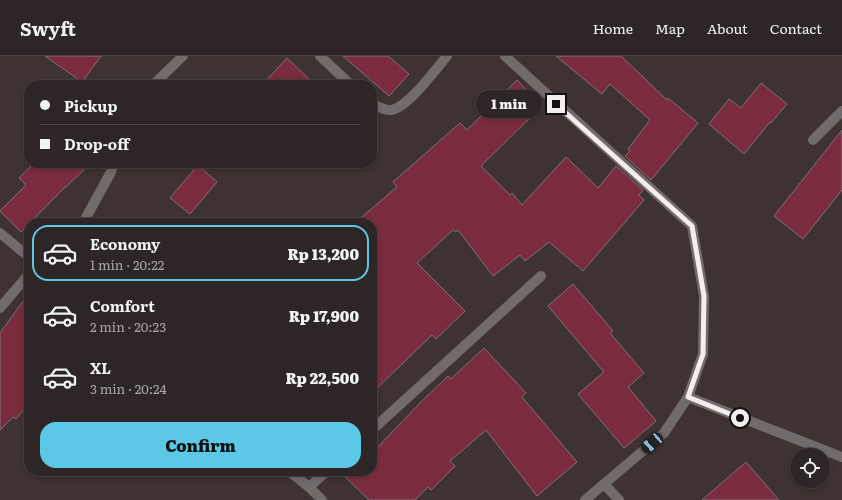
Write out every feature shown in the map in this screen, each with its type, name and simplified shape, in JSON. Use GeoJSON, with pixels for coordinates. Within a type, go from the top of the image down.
{"type":"FeatureCollection","features":[{"type":"Feature","properties":{"kind":"street"},"geometry":{"type":"LineString","coordinates":[[158,80],[183,56]]}},
{"type":"Feature","properties":{"kind":"street"},"geometry":{"type":"LineString","coordinates":[[320,56],[346,80]]}},
{"type":"Feature","properties":{"kind":"street"},"geometry":{"type":"LineString","coordinates":[[377,107],[380,109],[391,110],[400,107],[410,99],[447,56]]}},
{"type":"Feature","properties":{"kind":"street"},"geometry":{"type":"LineString","coordinates":[[505,56],[692,226],[704,296],[703,354],[688,397],[664,433],[585,500]]}},
{"type":"Feature","properties":{"kind":"street"},"geometry":{"type":"LineString","coordinates":[[813,140],[842,111]]}},
{"type":"Feature","properties":{"kind":"street"},"geometry":{"type":"LineString","coordinates":[[86,218],[112,168]]}},
{"type":"Feature","properties":{"kind":"street"},"geometry":{"type":"LineString","coordinates":[[0,233],[24,253]]}},
{"type":"Feature","properties":{"kind":"street"},"geometry":{"type":"LineString","coordinates":[[377,425],[541,276]]}},
{"type":"Feature","properties":{"kind":"street"},"geometry":{"type":"LineString","coordinates":[[0,308],[24,280]]}},
{"type":"Feature","properties":{"kind":"street"},"geometry":{"type":"LineString","coordinates":[[688,397],[842,457]]}},
{"type":"Feature","properties":{"kind":"street"},"geometry":{"type":"LineString","coordinates":[[295,476],[322,500]]}},
{"type":"Feature","properties":{"kind":"street"},"geometry":{"type":"LineString","coordinates":[[309,488],[322,476]]}},
{"type":"Feature","properties":{"kind":"street"},"geometry":{"type":"LineString","coordinates":[[604,484],[619,500]]}},
{"type":"Feature","properties":{"kind":"building"},"geometry":{"type":"Polygon","coordinates":[[[45,56],[101,56],[83,80],[79,80],[45,56]]]}},
{"type":"Feature","properties":{"kind":"building"},"geometry":{"type":"Polygon","coordinates":[[[343,56],[388,56],[409,74],[389,96],[377,86],[377,80],[371,80],[343,56]]]}},
{"type":"Feature","properties":{"kind":"building"},"geometry":{"type":"Polygon","coordinates":[[[556,56],[621,56],[667,100],[668,98],[698,123],[651,180],[625,156],[630,151],[628,149],[650,120],[610,84],[602,94],[556,56]]]}},
{"type":"Feature","properties":{"kind":"building"},"geometry":{"type":"Polygon","coordinates":[[[287,58],[310,80],[267,80],[287,58]]]}},
{"type":"Feature","properties":{"kind":"building"},"geometry":{"type":"Polygon","coordinates":[[[517,80],[542,106],[481,166],[510,195],[512,193],[522,205],[566,157],[598,188],[616,166],[643,190],[639,195],[644,200],[583,271],[549,242],[525,261],[520,255],[493,276],[458,230],[456,232],[453,230],[417,263],[465,311],[436,339],[432,335],[377,388],[377,218],[361,218],[397,187],[393,182],[460,123],[467,130],[517,80]]]}},
{"type":"Feature","properties":{"kind":"building"},"geometry":{"type":"Polygon","coordinates":[[[761,83],[787,104],[744,154],[709,124],[729,99],[741,108],[761,83]]]}},
{"type":"Feature","properties":{"kind":"building"},"geometry":{"type":"Polygon","coordinates":[[[842,130],[842,190],[803,239],[774,216],[842,130]]]}},
{"type":"Feature","properties":{"kind":"building"},"geometry":{"type":"Polygon","coordinates":[[[29,168],[86,168],[35,218],[24,218],[24,229],[21,232],[0,211],[26,185],[19,178],[29,168]]]}},
{"type":"Feature","properties":{"kind":"building"},"geometry":{"type":"Polygon","coordinates":[[[195,168],[201,168],[217,182],[190,214],[170,198],[195,168]]]}},
{"type":"Feature","properties":{"kind":"building"},"geometry":{"type":"Polygon","coordinates":[[[573,284],[613,331],[610,333],[644,373],[628,387],[656,421],[624,448],[578,394],[604,372],[548,306],[573,284]]]}},
{"type":"Feature","properties":{"kind":"building"},"geometry":{"type":"Polygon","coordinates":[[[24,300],[24,409],[16,419],[13,417],[0,430],[0,333],[24,300]]]}},
{"type":"Feature","properties":{"kind":"building"},"geometry":{"type":"Polygon","coordinates":[[[484,348],[526,393],[522,397],[577,462],[537,496],[486,430],[450,461],[455,466],[431,490],[428,487],[415,500],[369,500],[344,476],[377,476],[377,448],[448,376],[451,379],[484,348]]]}},
{"type":"Feature","properties":{"kind":"building"},"geometry":{"type":"Polygon","coordinates":[[[746,462],[779,500],[702,500],[746,462]]]}},
{"type":"Feature","properties":{"kind":"route"},"geometry":{"type":"LineString","coordinates":[[556,104],[692,226],[704,296],[703,354],[688,397],[740,418]]}}]}
